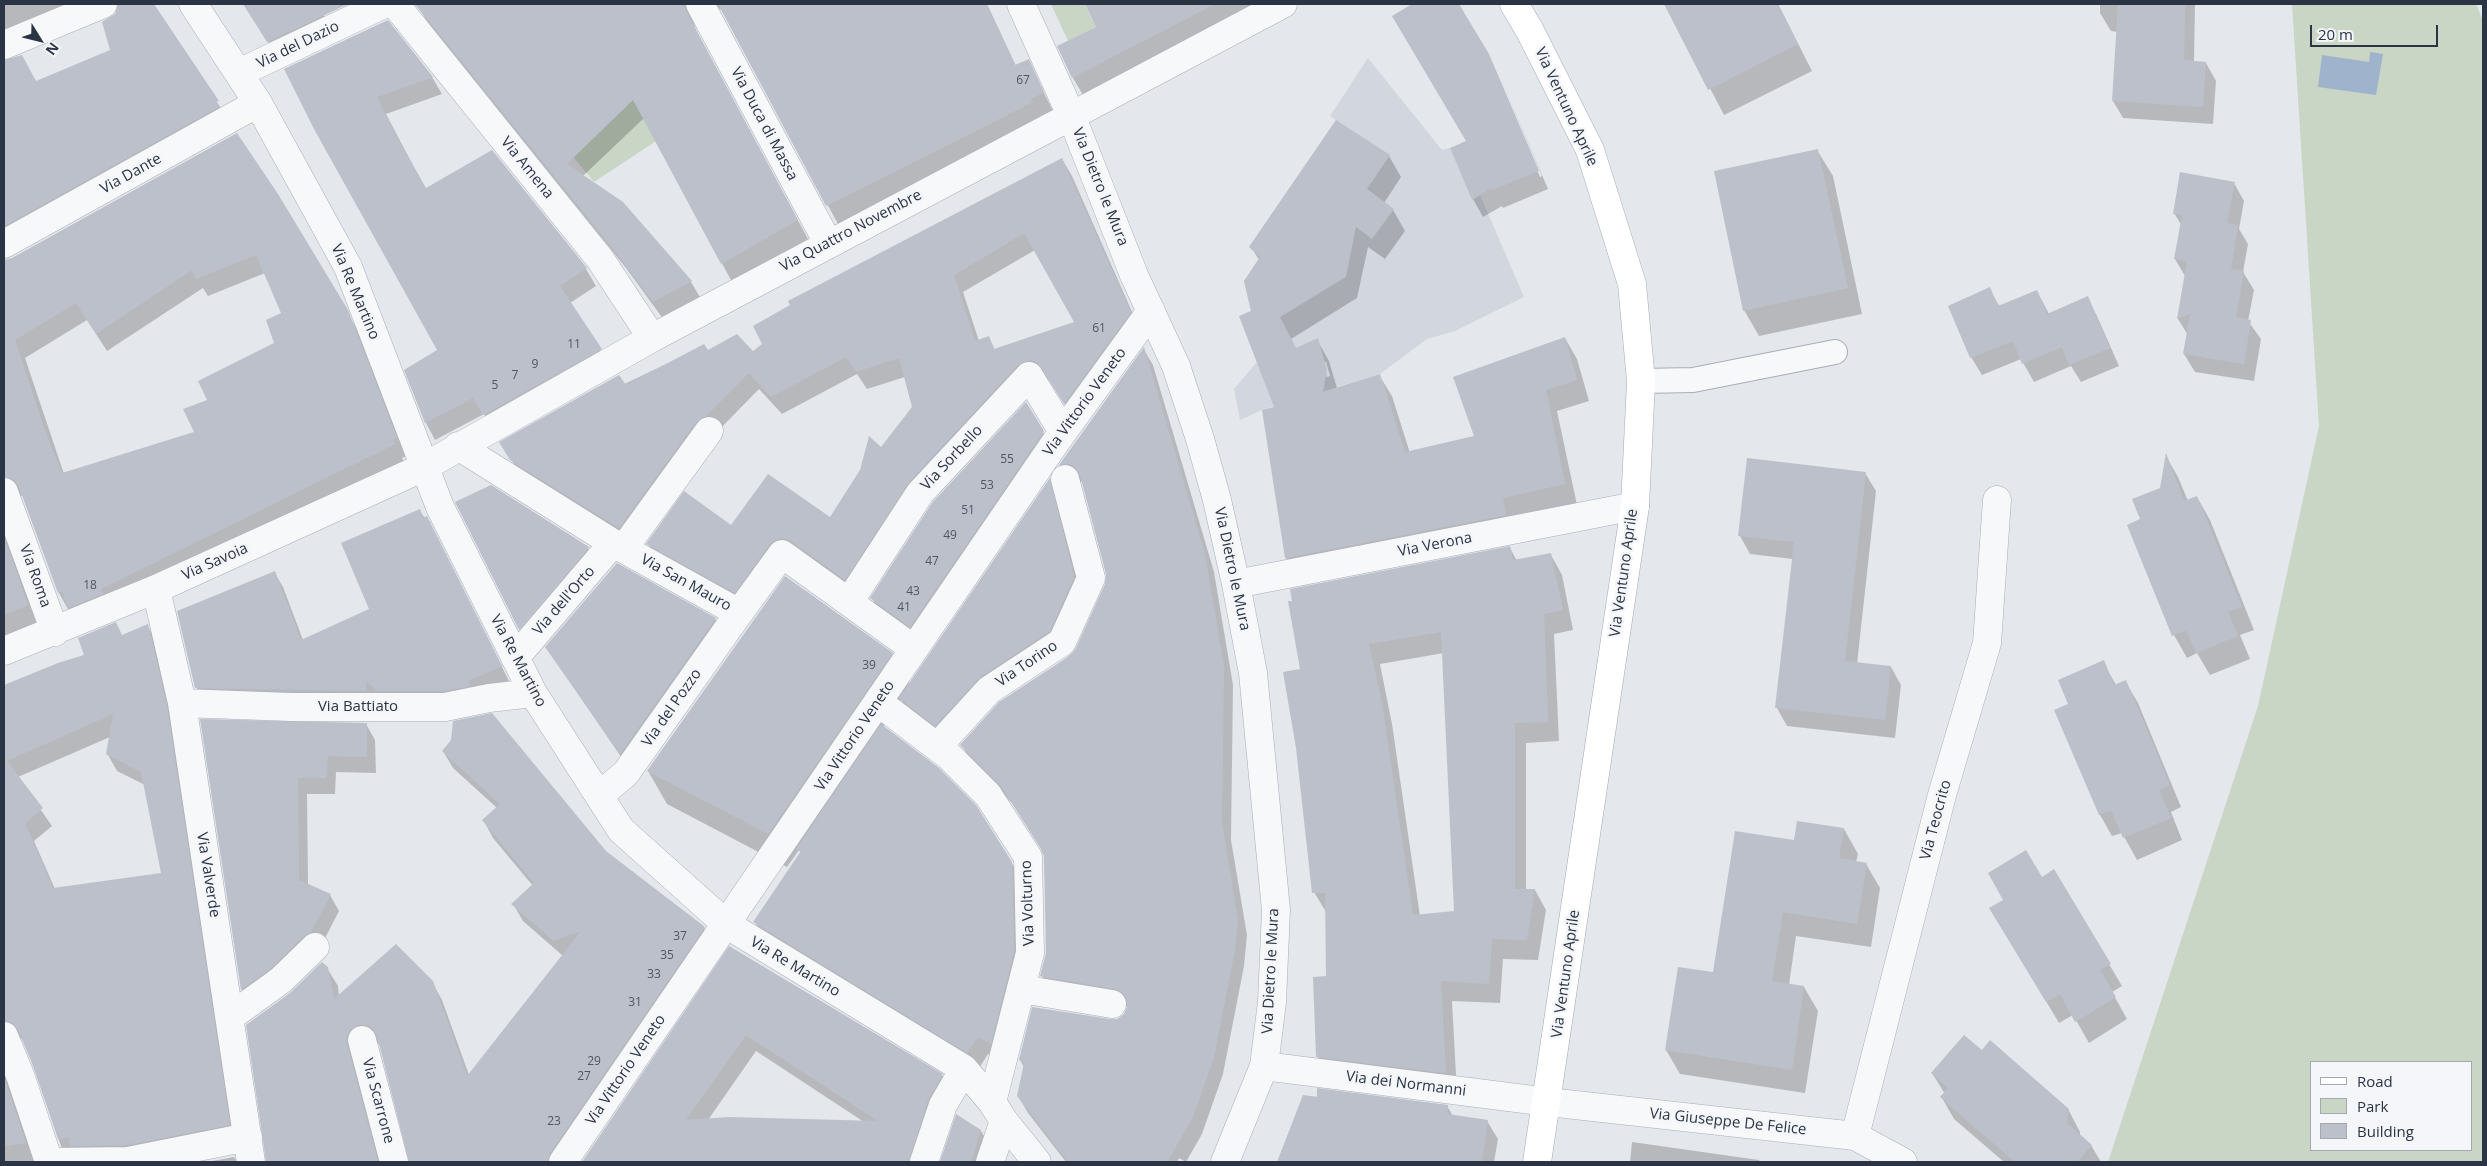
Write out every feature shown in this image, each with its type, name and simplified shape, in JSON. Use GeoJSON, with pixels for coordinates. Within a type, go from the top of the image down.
{"type":"FeatureCollection","features":[{"type":"Feature","properties":{"kind":"main road","name":"Via Ventuno Aprile"},"geometry":{"type":"LineString","coordinates":[[1514,4],[1530,31],[1590,150],[1632,284],[1641,381],[1634,506],[1548,1102],[1537,1162]]}},
{"type":"Feature","properties":{"kind":"street"},"geometry":{"type":"LineString","coordinates":[[4,45],[102,4]]}},
{"type":"Feature","properties":{"kind":"street","name":"Via Re Martino"},"geometry":{"type":"LineString","coordinates":[[193,4],[258,103],[348,267],[440,507],[533,693],[621,830],[726,924],[964,1070],[1037,1162]]}},
{"type":"Feature","properties":{"kind":"street","name":"Via del Dazio"},"geometry":{"type":"LineString","coordinates":[[239,73],[384,4]]}},
{"type":"Feature","properties":{"kind":"street","name":"Via Amena"},"geometry":{"type":"LineString","coordinates":[[395,4],[600,259],[652,338]]}},
{"type":"Feature","properties":{"kind":"street","name":"Via Duca di Massa"},"geometry":{"type":"LineString","coordinates":[[700,4],[828,243]]}},
{"type":"Feature","properties":{"kind":"street","name":"Via Dietro le Mura"},"geometry":{"type":"LineString","coordinates":[[1021,4],[1072,115],[1151,311],[1176,366],[1200,439],[1236,584],[1252,673],[1276,910],[1272,1002],[1264,1066],[1225,1162]]}},
{"type":"Feature","properties":{"kind":"street","name":"Via Quattro Novembre"},"geometry":{"type":"LineString","coordinates":[[424,467],[458,446],[652,338],[828,243],[1283,4]]}},
{"type":"Feature","properties":{"kind":"street","name":"Via Dante"},"geometry":{"type":"LineString","coordinates":[[4,244],[258,103]]}},
{"type":"Feature","properties":{"kind":"street","name":"Via Vittorio Veneto"},"geometry":{"type":"LineString","coordinates":[[563,1162],[1063,432],[1151,311]]}},
{"type":"Feature","properties":{"kind":"street","name":"Via Sorbello"},"geometry":{"type":"LineString","coordinates":[[849,602],[920,493],[1029,376],[1063,432]]}},
{"type":"Feature","properties":{"kind":"street","name":"Via dell'Orto"},"geometry":{"type":"LineString","coordinates":[[515,658],[618,546],[709,431]]}},
{"type":"Feature","properties":{"kind":"street","name":"Via San Mauro"},"geometry":{"type":"LineString","coordinates":[[458,446],[618,546],[738,613],[782,554],[914,649]]}},
{"type":"Feature","properties":{"kind":"street","name":"Via Savoia"},"geometry":{"type":"LineString","coordinates":[[4,651],[55,632],[156,589],[424,467]]}},
{"type":"Feature","properties":{"kind":"street","name":"Via Torino"},"geometry":{"type":"LineString","coordinates":[[937,746],[989,690],[1062,642],[1090,578],[1065,479]]}},
{"type":"Feature","properties":{"kind":"street","name":"Via Roma"},"geometry":{"type":"LineString","coordinates":[[4,492],[55,632]]}},
{"type":"Feature","properties":{"kind":"street","name":"Via Teocrito"},"geometry":{"type":"LineString","coordinates":[[1855,1136],[1942,795],[1987,643],[1997,500]]}},
{"type":"Feature","properties":{"kind":"street","name":"Via Verona"},"geometry":{"type":"LineString","coordinates":[[1236,584],[1634,506]]}},
{"type":"Feature","properties":{"kind":"street","name":"Via Valverde"},"geometry":{"type":"LineString","coordinates":[[156,589],[182,703],[250,1150]]}},
{"type":"Feature","properties":{"kind":"street","name":"Via del Pozzo"},"geometry":{"type":"LineString","coordinates":[[599,796],[626,774],[738,613]]}},
{"type":"Feature","properties":{"kind":"street","name":"Via Battiato"},"geometry":{"type":"LineString","coordinates":[[182,703],[291,707],[446,707],[489,698],[533,693]]}},
{"type":"Feature","properties":{"kind":"street","name":"Via Volturno"},"geometry":{"type":"LineString","coordinates":[[878,702],[937,746],[988,795],[1028,857],[1030,953],[1021,989],[990,1162]]}},
{"type":"Feature","properties":{"kind":"street"},"geometry":{"type":"LineString","coordinates":[[230,1017],[282,980],[315,947]]}},
{"type":"Feature","properties":{"kind":"street"},"geometry":{"type":"LineString","coordinates":[[1021,989],[1112,1004]]}},
{"type":"Feature","properties":{"kind":"street"},"geometry":{"type":"LineString","coordinates":[[4,1036],[20,1075],[50,1162],[128,1161],[250,1150]]}},
{"type":"Feature","properties":{"kind":"street","name":"Via Scarrone"},"geometry":{"type":"LineString","coordinates":[[362,1040],[394,1162]]}},
{"type":"Feature","properties":{"kind":"street","name":"Via dei Normanni"},"geometry":{"type":"LineString","coordinates":[[1264,1066],[1548,1102]]}},
{"type":"Feature","properties":{"kind":"street"},"geometry":{"type":"LineString","coordinates":[[924,1162],[943,1105],[964,1070]]}},
{"type":"Feature","properties":{"kind":"street","name":"Via Giuseppe De Felice"},"geometry":{"type":"LineString","coordinates":[[1548,1102],[1855,1136],[1903,1162]]}},
{"type":"Feature","properties":{"kind":"lane"},"geometry":{"type":"LineString","coordinates":[[1641,381],[1694,380],[1835,352]]}},
{"type":"Feature","properties":{"kind":"shaded area"},"geometry":{"type":"Polygon","coordinates":[[[1368,58],[1442,150],[1450,148],[1472,200],[1480,195],[1524,297],[1455,331],[1427,339],[1380,374],[1262,410],[1240,420],[1234,389],[1257,362],[1239,316],[1251,311],[1244,281],[1260,257],[1249,247],[1336,120],[1330,116],[1368,58]]]}},
{"type":"Feature","properties":{"kind":"green space"},"geometry":{"type":"Polygon","coordinates":[[[1051,4],[1091,4],[1086,7],[1096,27],[1068,41],[1051,4]]]}},
{"type":"Feature","properties":{"kind":"green space"},"geometry":{"type":"Polygon","coordinates":[[[2292,4],[2476,4],[2483,21],[2483,1162],[2108,1162],[2258,706],[2319,426],[2292,4]]]}},
{"type":"Feature","properties":{"kind":"green space"},"geometry":{"type":"Polygon","coordinates":[[[629,56],[656,141],[594,182],[574,158],[629,56]]]}},
{"type":"Feature","properties":{"kind":"water"},"geometry":{"type":"Polygon","coordinates":[[[2370,52],[2383,54],[2376,95],[2318,87],[2322,55],[2369,62],[2370,52]]]}},
{"type":"Feature","properties":{"kind":"building"},"geometry":{"type":"Polygon","coordinates":[[[118,4],[154,4],[219,101],[216,102],[219,107],[4,226],[4,60],[22,55],[36,81],[110,50],[102,22],[115,14],[118,4]]]}},
{"type":"Feature","properties":{"kind":"building"},"geometry":{"type":"Polygon","coordinates":[[[243,4],[348,4],[267,42],[243,4]]]}},
{"type":"Feature","properties":{"kind":"building"},"geometry":{"type":"Polygon","coordinates":[[[415,4],[684,4],[798,220],[721,264],[633,100],[567,164],[623,202],[692,281],[653,302],[614,250],[415,4]]]}},
{"type":"Feature","properties":{"kind":"building"},"geometry":{"type":"Polygon","coordinates":[[[718,4],[986,4],[1015,65],[1029,59],[1044,92],[1031,99],[1033,102],[826,206],[718,4]]]}},
{"type":"Feature","properties":{"kind":"building"},"geometry":{"type":"Polygon","coordinates":[[[1085,4],[1215,4],[1072,78],[1057,46],[1096,27],[1085,4]]]}},
{"type":"Feature","properties":{"kind":"building"},"geometry":{"type":"Polygon","coordinates":[[[1412,4],[1459,4],[1489,54],[1539,171],[1492,190],[1491,188],[1472,200],[1450,148],[1466,141],[1392,16],[1412,4]]]}},
{"type":"Feature","properties":{"kind":"building"},"geometry":{"type":"Polygon","coordinates":[[[1664,4],[1778,4],[1798,44],[1708,90],[1664,4]]]}},
{"type":"Feature","properties":{"kind":"building"},"geometry":{"type":"Polygon","coordinates":[[[2118,4],[2185,4],[2184,60],[2206,62],[2203,107],[2112,101],[2118,4]]]}},
{"type":"Feature","properties":{"kind":"building"},"geometry":{"type":"Polygon","coordinates":[[[388,20],[433,77],[377,97],[426,188],[492,150],[587,268],[560,286],[602,349],[483,415],[473,398],[425,423],[404,370],[437,350],[314,129],[284,69],[388,20]]]}},
{"type":"Feature","properties":{"kind":"building"},"geometry":{"type":"Polygon","coordinates":[[[1336,120],[1390,155],[1367,189],[1394,209],[1372,239],[1356,227],[1346,277],[1280,317],[1296,348],[1318,338],[1327,370],[1323,392],[1380,374],[1405,452],[1474,436],[1453,377],[1565,337],[1577,380],[1546,390],[1565,484],[1503,498],[1506,515],[1285,558],[1262,410],[1274,407],[1239,316],[1251,311],[1244,281],[1260,257],[1249,247],[1336,120]]]}},
{"type":"Feature","properties":{"kind":"building"},"geometry":{"type":"Polygon","coordinates":[[[237,133],[278,194],[348,310],[397,438],[393,440],[395,444],[101,589],[103,594],[68,608],[62,591],[58,593],[19,487],[14,480],[4,477],[4,260],[12,258],[237,133]],[[256,255],[196,279],[192,270],[96,334],[76,303],[15,340],[44,428],[62,473],[194,432],[183,409],[207,400],[198,381],[274,343],[266,320],[281,313],[256,255]]]}},
{"type":"Feature","properties":{"kind":"building"},"geometry":{"type":"Polygon","coordinates":[[[1818,149],[1848,288],[1743,311],[1714,171],[1818,149]]]}},
{"type":"Feature","properties":{"kind":"building"},"geometry":{"type":"Polygon","coordinates":[[[1062,158],[1131,312],[1064,404],[1038,363],[1030,360],[1018,365],[909,482],[845,580],[791,541],[783,538],[775,540],[769,545],[735,593],[646,544],[684,491],[731,525],[768,474],[830,517],[860,470],[869,436],[881,447],[912,407],[899,358],[856,372],[846,357],[771,397],[749,373],[706,416],[696,422],[619,528],[510,460],[499,442],[619,375],[626,385],[704,344],[708,350],[737,334],[753,351],[762,344],[753,326],[790,305],[788,301],[1062,158]],[[1024,233],[954,275],[975,341],[989,336],[994,349],[1074,322],[1024,233]]]}},
{"type":"Feature","properties":{"kind":"building"},"geometry":{"type":"Polygon","coordinates":[[[2180,172],[2235,182],[2227,223],[2238,225],[2231,269],[2244,271],[2236,317],[2251,320],[2244,364],[2183,354],[2190,314],[2177,319],[2187,261],[2174,259],[2182,215],[2173,214],[2180,172]]]}},
{"type":"Feature","properties":{"kind":"building"},"geometry":{"type":"Polygon","coordinates":[[[1990,287],[1998,306],[2037,290],[2047,314],[2088,296],[2110,348],[2069,365],[2062,347],[2022,364],[2013,341],[1970,358],[1948,306],[1990,287]]]}},
{"type":"Feature","properties":{"kind":"building"},"geometry":{"type":"Polygon","coordinates":[[[1144,347],[1205,554],[1224,667],[1222,823],[1238,920],[1235,949],[1214,1057],[1193,1117],[1167,1162],[1068,1162],[1017,1096],[1024,1063],[1019,1060],[1032,1007],[1117,1019],[1124,1014],[1127,1007],[1127,999],[1122,992],[1115,989],[1040,976],[1046,953],[1044,857],[1041,849],[1001,786],[960,745],[999,702],[1071,655],[1076,648],[1105,584],[1106,574],[1080,475],[1076,468],[1070,464],[1059,465],[1144,347]]]}},
{"type":"Feature","properties":{"kind":"building"},"geometry":{"type":"Polygon","coordinates":[[[1026,402],[1044,431],[910,627],[870,598],[932,503],[1026,402]]]}},
{"type":"Feature","properties":{"kind":"building"},"geometry":{"type":"Polygon","coordinates":[[[2166,453],[2184,501],[2197,496],[2242,607],[2228,612],[2238,636],[2196,653],[2186,630],[2172,636],[2127,525],[2140,519],[2132,499],[2160,488],[2166,453]]]}},
{"type":"Feature","properties":{"kind":"building"},"geometry":{"type":"Polygon","coordinates":[[[1747,458],[1866,472],[1845,661],[1891,666],[1885,720],[1775,708],[1794,542],[1738,536],[1747,458]]]}},
{"type":"Feature","properties":{"kind":"building"},"geometry":{"type":"Polygon","coordinates":[[[1050,478],[1074,577],[1050,631],[980,677],[935,726],[899,698],[1050,478]]]}},
{"type":"Feature","properties":{"kind":"building"},"geometry":{"type":"Polygon","coordinates":[[[491,485],[589,547],[519,630],[455,502],[491,485]]]}},
{"type":"Feature","properties":{"kind":"building"},"geometry":{"type":"Polygon","coordinates":[[[420,509],[423,518],[427,516],[502,666],[468,681],[471,686],[443,691],[377,691],[366,681],[366,691],[195,688],[177,611],[275,571],[301,640],[369,609],[341,543],[420,509]]]}},
{"type":"Feature","properties":{"kind":"building"},"geometry":{"type":"Polygon","coordinates":[[[4,537],[28,605],[4,615],[4,537]]]}},
{"type":"Feature","properties":{"kind":"building"},"geometry":{"type":"Polygon","coordinates":[[[1510,546],[1513,560],[1551,553],[1563,610],[1544,614],[1548,722],[1515,723],[1515,889],[1535,889],[1527,940],[1492,939],[1489,984],[1441,981],[1446,1073],[1316,1057],[1313,977],[1326,976],[1325,893],[1312,893],[1296,748],[1283,672],[1300,669],[1288,601],[1292,601],[1290,589],[1510,546]],[[1441,632],[1369,644],[1382,703],[1413,915],[1454,911],[1441,632]]]}},
{"type":"Feature","properties":{"kind":"building"},"geometry":{"type":"Polygon","coordinates":[[[617,563],[716,618],[620,754],[545,647],[617,563]]]}},
{"type":"Feature","properties":{"kind":"building"},"geometry":{"type":"Polygon","coordinates":[[[785,576],[893,653],[768,834],[647,771],[785,576]]]}},
{"type":"Feature","properties":{"kind":"building"},"geometry":{"type":"Polygon","coordinates":[[[116,622],[122,635],[148,624],[167,706],[230,1125],[126,1145],[70,1146],[69,1137],[58,1139],[35,1070],[18,1030],[13,1023],[4,1021],[4,685],[58,663],[84,655],[78,638],[116,622]],[[113,714],[7,761],[43,808],[25,823],[53,888],[161,873],[141,772],[106,754],[113,714]]]}},
{"type":"Feature","properties":{"kind":"building"},"geometry":{"type":"Polygon","coordinates":[[[2104,660],[2114,685],[2126,680],[2170,785],[2159,790],[2171,818],[2123,838],[2111,810],[2099,815],[2054,710],[2068,704],[2058,680],[2104,660]]]}},
{"type":"Feature","properties":{"kind":"building"},"geometry":{"type":"Polygon","coordinates":[[[492,713],[606,851],[705,927],[550,1153],[548,1162],[409,1162],[377,1036],[373,1029],[367,1025],[359,1025],[351,1029],[347,1036],[347,1044],[378,1162],[266,1162],[246,1025],[290,993],[322,962],[328,967],[334,999],[396,944],[433,981],[467,1076],[581,931],[554,941],[511,904],[534,883],[482,820],[500,804],[442,751],[451,740],[453,721],[492,713]]]}},
{"type":"Feature","properties":{"kind":"building"},"geometry":{"type":"Polygon","coordinates":[[[200,719],[367,723],[367,757],[328,756],[326,778],[298,778],[299,880],[331,894],[311,932],[304,936],[271,968],[241,990],[200,719]]]}},
{"type":"Feature","properties":{"kind":"building"},"geometry":{"type":"Polygon","coordinates":[[[881,724],[939,768],[976,805],[1012,862],[1014,951],[991,1044],[978,1037],[967,1053],[753,922],[801,851],[796,849],[881,724]]]}},
{"type":"Feature","properties":{"kind":"building"},"geometry":{"type":"Polygon","coordinates":[[[1797,821],[1844,828],[1839,858],[1867,863],[1857,924],[1783,912],[1772,981],[1804,986],[1792,1070],[1665,1050],[1678,967],[1713,972],[1735,831],[1794,840],[1797,821]]]}},
{"type":"Feature","properties":{"kind":"building"},"geometry":{"type":"Polygon","coordinates":[[[2026,850],[2042,877],[2054,869],[2111,964],[2100,970],[2116,997],[2075,1022],[2060,994],[2046,1002],[1989,908],[2003,900],[1988,873],[2026,850]]]}},
{"type":"Feature","properties":{"kind":"building"},"geometry":{"type":"Polygon","coordinates":[[[729,946],[943,1074],[928,1100],[909,1162],[582,1162],[729,946]],[[746,1035],[686,1120],[729,1117],[878,1121],[746,1035]]]}},
{"type":"Feature","properties":{"kind":"building"},"geometry":{"type":"Polygon","coordinates":[[[1964,1035],[1982,1050],[1990,1040],[2069,1109],[2067,1123],[2092,1145],[2077,1162],[2015,1162],[1940,1097],[1948,1088],[1931,1073],[1964,1035]]]}},
{"type":"Feature","properties":{"kind":"building"},"geometry":{"type":"Polygon","coordinates":[[[4,1077],[26,1143],[4,1146],[4,1077]]]}},
{"type":"Feature","properties":{"kind":"building"},"geometry":{"type":"Polygon","coordinates":[[[1317,1088],[1448,1105],[1448,1114],[1488,1120],[1482,1162],[1277,1162],[1303,1095],[1317,1097],[1317,1088]]]}},
{"type":"Feature","properties":{"kind":"building"},"geometry":{"type":"Polygon","coordinates":[[[956,1114],[981,1130],[971,1162],[940,1162],[956,1114]]]}}]}
